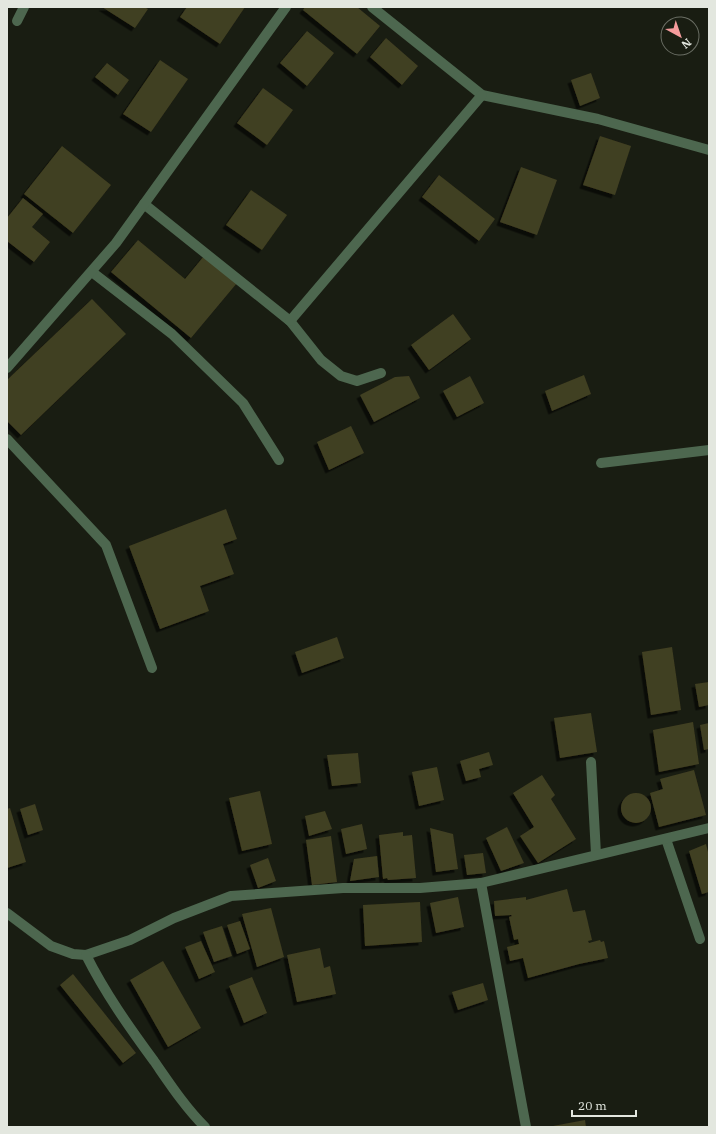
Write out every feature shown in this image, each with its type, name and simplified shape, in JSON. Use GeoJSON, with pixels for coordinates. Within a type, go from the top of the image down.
{"type":"FeatureCollection","features":[{"type":"Feature","properties":{"kind":"street"},"geometry":{"type":"LineString","coordinates":[[17,22],[24,7]]}},
{"type":"Feature","properties":{"kind":"street"},"geometry":{"type":"LineString","coordinates":[[7,368],[116,243],[286,7]]}},
{"type":"Feature","properties":{"kind":"street"},"geometry":{"type":"LineString","coordinates":[[372,7],[482,95],[598,119],[709,150]]}},
{"type":"Feature","properties":{"kind":"street"},"geometry":{"type":"LineString","coordinates":[[290,321],[482,95]]}},
{"type":"Feature","properties":{"kind":"street"},"geometry":{"type":"LineString","coordinates":[[144,204],[290,321],[321,360],[341,376],[357,381],[381,373]]}},
{"type":"Feature","properties":{"kind":"street"},"geometry":{"type":"LineString","coordinates":[[92,272],[172,334],[243,403],[279,460]]}},
{"type":"Feature","properties":{"kind":"street"},"geometry":{"type":"LineString","coordinates":[[7,439],[106,545],[152,668]]}},
{"type":"Feature","properties":{"kind":"street"},"geometry":{"type":"LineString","coordinates":[[601,463],[709,450]]}},
{"type":"Feature","properties":{"kind":"street"},"geometry":{"type":"LineString","coordinates":[[591,762],[596,854]]}},
{"type":"Feature","properties":{"kind":"street"},"geometry":{"type":"LineString","coordinates":[[7,913],[51,946],[73,954],[86,955],[130,940],[174,918],[231,896],[343,888],[420,888],[481,883],[596,854],[709,828]]}},
{"type":"Feature","properties":{"kind":"street"},"geometry":{"type":"LineString","coordinates":[[666,839],[700,939]]}},
{"type":"Feature","properties":{"kind":"street"},"geometry":{"type":"LineString","coordinates":[[481,883],[526,1127]]}},
{"type":"Feature","properties":{"kind":"street"},"geometry":{"type":"LineString","coordinates":[[86,955],[97,978],[124,1022],[174,1091],[204,1127]]}},
{"type":"Feature","properties":{"kind":"building"},"geometry":{"type":"Polygon","coordinates":[[[102,7],[144,7],[148,9],[135,28],[102,7]]]}},
{"type":"Feature","properties":{"kind":"building"},"geometry":{"type":"Polygon","coordinates":[[[187,7],[245,7],[220,44],[180,17],[187,7]]]}},
{"type":"Feature","properties":{"kind":"building"},"geometry":{"type":"Polygon","coordinates":[[[305,7],[357,7],[380,26],[357,54],[303,10],[305,7]]]}},
{"type":"Feature","properties":{"kind":"building"},"geometry":{"type":"Polygon","coordinates":[[[307,31],[334,53],[307,86],[280,63],[307,31]]]}},
{"type":"Feature","properties":{"kind":"building"},"geometry":{"type":"Polygon","coordinates":[[[386,38],[418,66],[402,85],[370,57],[386,38]]]}},
{"type":"Feature","properties":{"kind":"building"},"geometry":{"type":"Polygon","coordinates":[[[160,60],[188,79],[151,132],[123,114],[160,60]]]}},
{"type":"Feature","properties":{"kind":"building"},"geometry":{"type":"Polygon","coordinates":[[[107,63],[129,80],[118,95],[95,77],[107,63]]]}},
{"type":"Feature","properties":{"kind":"building"},"geometry":{"type":"Polygon","coordinates":[[[591,73],[600,98],[580,106],[571,80],[591,73]]]}},
{"type":"Feature","properties":{"kind":"building"},"geometry":{"type":"Polygon","coordinates":[[[263,88],[293,110],[267,145],[237,123],[263,88]]]}},
{"type":"Feature","properties":{"kind":"building"},"geometry":{"type":"Polygon","coordinates":[[[600,136],[631,146],[615,195],[583,185],[600,136]]]}},
{"type":"Feature","properties":{"kind":"building"},"geometry":{"type":"Polygon","coordinates":[[[62,146],[111,185],[73,233],[24,194],[62,146]]]}},
{"type":"Feature","properties":{"kind":"building"},"geometry":{"type":"Polygon","coordinates":[[[521,167],[557,180],[537,235],[500,222],[521,167]]]}},
{"type":"Feature","properties":{"kind":"building"},"geometry":{"type":"Polygon","coordinates":[[[439,175],[495,219],[479,241],[422,197],[439,175]]]}},
{"type":"Feature","properties":{"kind":"building"},"geometry":{"type":"Polygon","coordinates":[[[251,190],[287,215],[262,250],[226,225],[251,190]]]}},
{"type":"Feature","properties":{"kind":"building"},"geometry":{"type":"Polygon","coordinates":[[[23,198],[43,214],[32,227],[50,242],[34,262],[7,241],[7,218],[23,198]]]}},
{"type":"Feature","properties":{"kind":"building"},"geometry":{"type":"Polygon","coordinates":[[[138,240],[185,279],[204,256],[237,283],[191,338],[111,272],[138,240]]]}},
{"type":"Feature","properties":{"kind":"building"},"geometry":{"type":"Polygon","coordinates":[[[92,299],[126,334],[21,435],[7,421],[7,380],[92,299]]]}},
{"type":"Feature","properties":{"kind":"building"},"geometry":{"type":"Polygon","coordinates":[[[453,314],[471,339],[429,370],[411,345],[453,314]]]}},
{"type":"Feature","properties":{"kind":"building"},"geometry":{"type":"Polygon","coordinates":[[[584,375],[591,394],[552,411],[545,391],[584,375]]]}},
{"type":"Feature","properties":{"kind":"building"},"geometry":{"type":"Polygon","coordinates":[[[409,376],[420,398],[374,422],[360,395],[395,377],[409,376]]]}},
{"type":"Feature","properties":{"kind":"building"},"geometry":{"type":"Polygon","coordinates":[[[470,376],[484,403],[457,417],[443,391],[470,376]]]}},
{"type":"Feature","properties":{"kind":"building"},"geometry":{"type":"Polygon","coordinates":[[[351,426],[364,453],[329,470],[317,442],[351,426]]]}},
{"type":"Feature","properties":{"kind":"building"},"geometry":{"type":"Polygon","coordinates":[[[226,509],[237,539],[223,544],[234,574],[200,586],[209,611],[160,629],[129,546],[226,509]]]}},
{"type":"Feature","properties":{"kind":"building"},"geometry":{"type":"Polygon","coordinates":[[[337,637],[344,658],[302,673],[295,652],[337,637]]]}},
{"type":"Feature","properties":{"kind":"building"},"geometry":{"type":"Polygon","coordinates":[[[672,647],[681,710],[651,715],[642,652],[672,647]]]}},
{"type":"Feature","properties":{"kind":"building"},"geometry":{"type":"Polygon","coordinates":[[[709,682],[709,705],[699,707],[695,684],[709,682]]]}},
{"type":"Feature","properties":{"kind":"building"},"geometry":{"type":"Polygon","coordinates":[[[591,713],[597,752],[560,758],[554,718],[591,713]]]}},
{"type":"Feature","properties":{"kind":"building"},"geometry":{"type":"Polygon","coordinates":[[[693,722],[699,764],[659,772],[653,730],[693,722]]]}},
{"type":"Feature","properties":{"kind":"building"},"geometry":{"type":"Polygon","coordinates":[[[709,723],[709,749],[704,750],[700,725],[709,723]]]}},
{"type":"Feature","properties":{"kind":"building"},"geometry":{"type":"Polygon","coordinates":[[[489,752],[493,765],[479,769],[481,777],[466,781],[460,761],[489,752]]]}},
{"type":"Feature","properties":{"kind":"building"},"geometry":{"type":"Polygon","coordinates":[[[358,753],[361,783],[332,786],[327,755],[358,753]]]}},
{"type":"Feature","properties":{"kind":"building"},"geometry":{"type":"Polygon","coordinates":[[[437,767],[444,800],[419,806],[412,772],[437,767]]]}},
{"type":"Feature","properties":{"kind":"building"},"geometry":{"type":"Polygon","coordinates":[[[694,770],[706,815],[659,827],[650,793],[663,789],[660,779],[694,770]]]}},
{"type":"Feature","properties":{"kind":"building"},"geometry":{"type":"Polygon","coordinates":[[[542,775],[555,795],[551,799],[576,839],[538,863],[520,836],[534,827],[513,793],[542,775]]]}},
{"type":"Feature","properties":{"kind":"building"},"geometry":{"type":"Polygon","coordinates":[[[260,791],[272,844],[242,851],[229,798],[260,791]]]}},
{"type":"Feature","properties":{"kind":"building"},"geometry":{"type":"Polygon","coordinates":[[[636,793],[647,797],[651,808],[647,819],[636,823],[625,819],[621,808],[625,797],[636,793]]]}},
{"type":"Feature","properties":{"kind":"building"},"geometry":{"type":"Polygon","coordinates":[[[35,804],[43,830],[28,835],[20,809],[35,804]]]}},
{"type":"Feature","properties":{"kind":"building"},"geometry":{"type":"Polygon","coordinates":[[[10,808],[26,862],[7,868],[7,809],[10,808]]]}},
{"type":"Feature","properties":{"kind":"building"},"geometry":{"type":"Polygon","coordinates":[[[325,811],[332,829],[309,836],[305,816],[325,811]]]}},
{"type":"Feature","properties":{"kind":"building"},"geometry":{"type":"Polygon","coordinates":[[[362,824],[367,849],[346,854],[341,829],[362,824]]]}},
{"type":"Feature","properties":{"kind":"building"},"geometry":{"type":"Polygon","coordinates":[[[507,827],[524,863],[501,871],[486,838],[507,827]]]}},
{"type":"Feature","properties":{"kind":"building"},"geometry":{"type":"Polygon","coordinates":[[[430,828],[453,834],[458,869],[436,872],[430,828]]]}},
{"type":"Feature","properties":{"kind":"building"},"geometry":{"type":"Polygon","coordinates":[[[403,832],[403,836],[412,835],[416,878],[383,879],[379,835],[403,832]]]}},
{"type":"Feature","properties":{"kind":"building"},"geometry":{"type":"Polygon","coordinates":[[[331,836],[337,882],[312,885],[306,840],[331,836]]]}},
{"type":"Feature","properties":{"kind":"building"},"geometry":{"type":"Polygon","coordinates":[[[706,844],[709,856],[709,892],[702,894],[689,851],[706,844]]]}},
{"type":"Feature","properties":{"kind":"building"},"geometry":{"type":"Polygon","coordinates":[[[483,853],[486,873],[467,875],[464,855],[483,853]]]}},
{"type":"Feature","properties":{"kind":"building"},"geometry":{"type":"Polygon","coordinates":[[[377,856],[379,877],[350,881],[354,859],[377,856]]]}},
{"type":"Feature","properties":{"kind":"building"},"geometry":{"type":"Polygon","coordinates":[[[268,858],[276,881],[258,888],[250,865],[268,858]]]}},
{"type":"Feature","properties":{"kind":"building"},"geometry":{"type":"Polygon","coordinates":[[[567,889],[573,912],[585,910],[592,940],[588,941],[589,943],[600,940],[601,942],[604,941],[608,958],[579,964],[528,978],[523,958],[510,961],[507,947],[519,944],[518,939],[514,940],[509,917],[512,916],[495,916],[494,901],[526,897],[526,900],[567,889]]]}},
{"type":"Feature","properties":{"kind":"building"},"geometry":{"type":"Polygon","coordinates":[[[458,897],[464,927],[436,933],[430,903],[458,897]]]}},
{"type":"Feature","properties":{"kind":"building"},"geometry":{"type":"Polygon","coordinates":[[[420,902],[422,942],[365,946],[363,905],[420,902]]]}},
{"type":"Feature","properties":{"kind":"building"},"geometry":{"type":"Polygon","coordinates":[[[271,908],[284,957],[257,967],[242,914],[271,908]]]}},
{"type":"Feature","properties":{"kind":"building"},"geometry":{"type":"Polygon","coordinates":[[[240,921],[250,949],[237,954],[227,925],[240,921]]]}},
{"type":"Feature","properties":{"kind":"building"},"geometry":{"type":"Polygon","coordinates":[[[222,926],[232,956],[214,962],[203,932],[222,926]]]}},
{"type":"Feature","properties":{"kind":"building"},"geometry":{"type":"Polygon","coordinates":[[[201,941],[215,972],[199,979],[185,947],[201,941]]]}},
{"type":"Feature","properties":{"kind":"building"},"geometry":{"type":"Polygon","coordinates":[[[320,948],[324,968],[330,966],[336,994],[297,1002],[287,955],[320,948]]]}},
{"type":"Feature","properties":{"kind":"building"},"geometry":{"type":"Polygon","coordinates":[[[163,961],[201,1028],[168,1047],[130,980],[163,961]]]}},
{"type":"Feature","properties":{"kind":"building"},"geometry":{"type":"Polygon","coordinates":[[[73,974],[136,1053],[123,1063],[60,985],[73,974]]]}},
{"type":"Feature","properties":{"kind":"building"},"geometry":{"type":"Polygon","coordinates":[[[252,977],[267,1013],[244,1023],[229,986],[252,977]]]}},
{"type":"Feature","properties":{"kind":"building"},"geometry":{"type":"Polygon","coordinates":[[[483,983],[488,1000],[458,1010],[452,992],[483,983]]]}},
{"type":"Feature","properties":{"kind":"building"},"geometry":{"type":"Polygon","coordinates":[[[585,1120],[586,1127],[553,1127],[553,1126],[585,1120]]]}}]}
